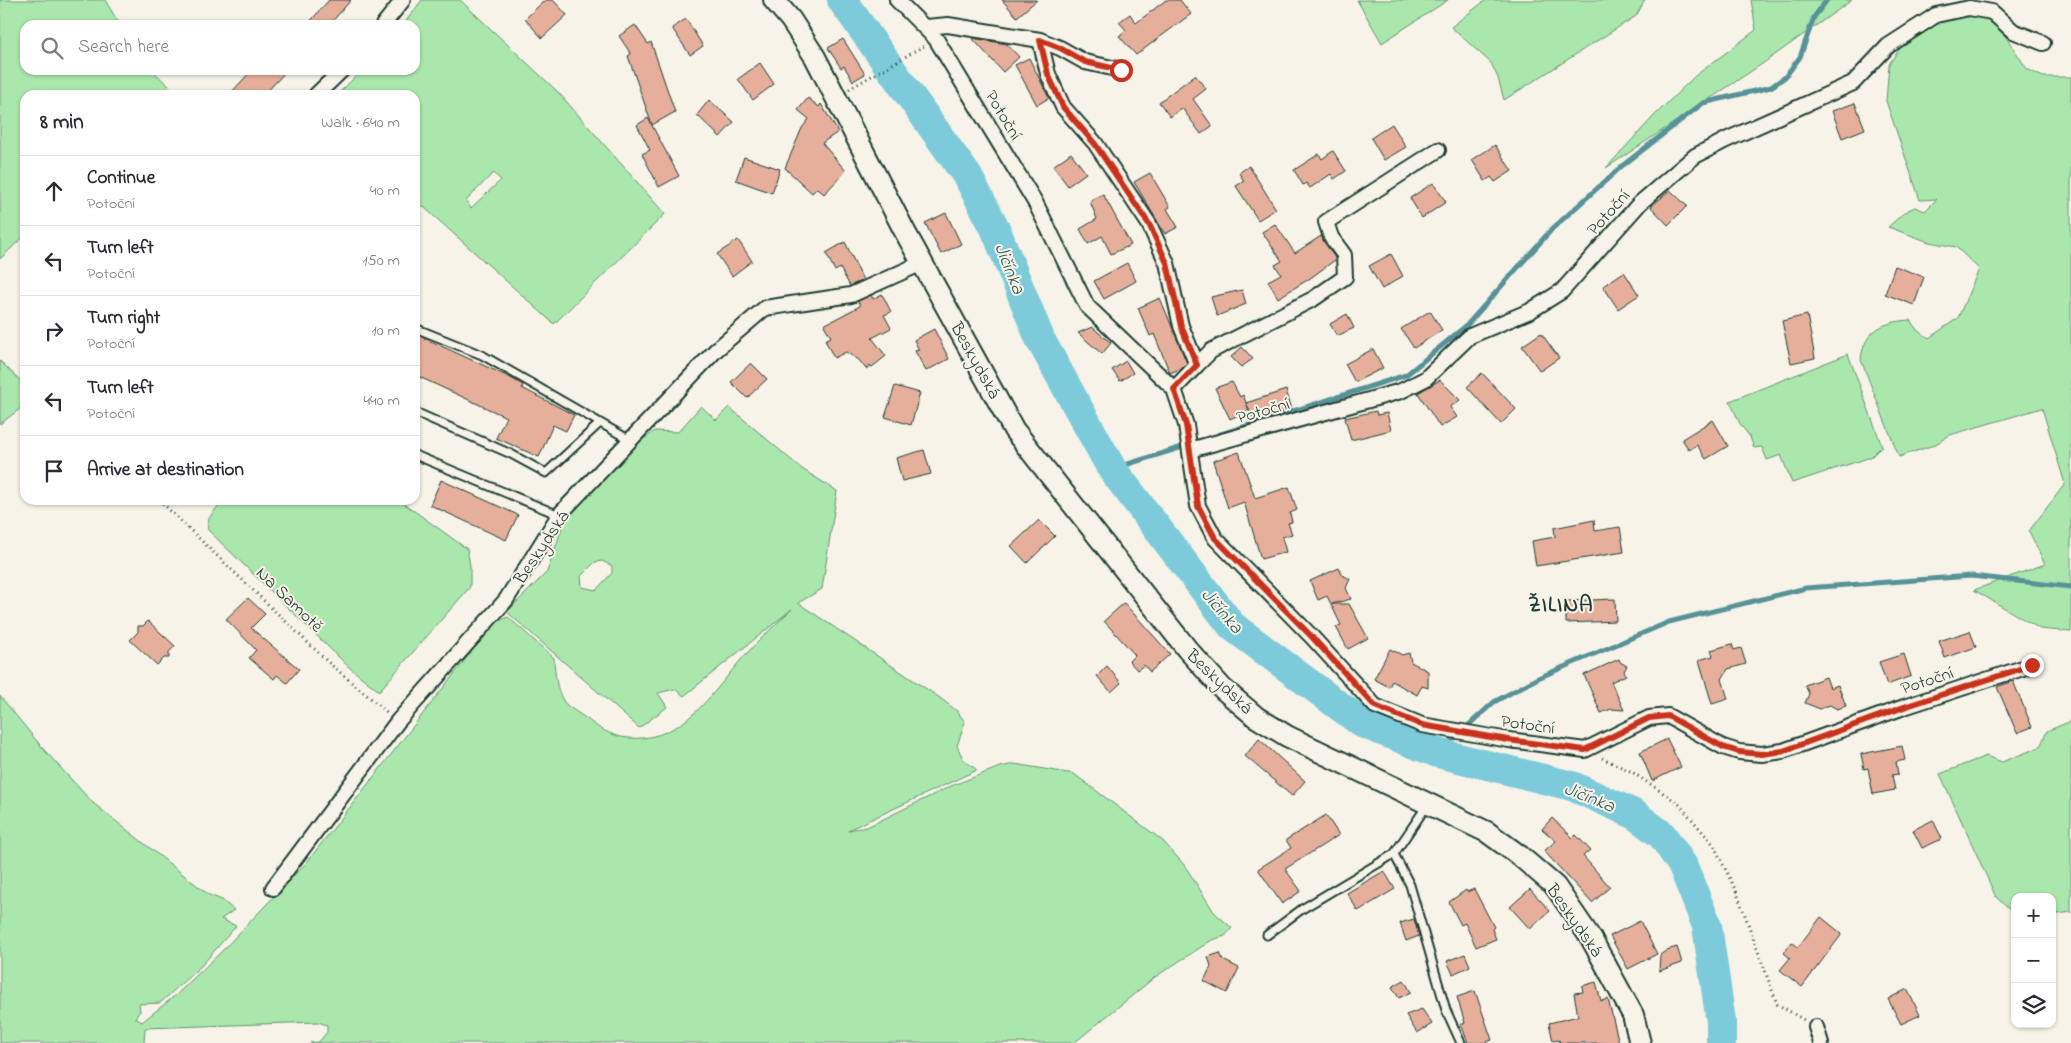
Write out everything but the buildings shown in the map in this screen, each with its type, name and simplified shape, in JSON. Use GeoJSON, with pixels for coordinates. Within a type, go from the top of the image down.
{"type":"FeatureCollection","features":[{"type":"Feature","properties":{"kind":"street"},"geometry":{"type":"LineString","coordinates":[[387,20],[403,0]]}},
{"type":"Feature","properties":{"kind":"street","name":"Beskydská"},"geometry":{"type":"LineString","coordinates":[[774,0],[791,20],[815,57],[922,263],[1014,430],[1186,649],[1223,689],[1256,716],[1287,736],[1486,832],[1520,856],[1555,886],[1592,940],[1633,1015],[1640,1043]]}},
{"type":"Feature","properties":{"kind":"street","name":"Potoční"},"geometry":{"type":"LineString","coordinates":[[896,0],[926,27],[936,39],[1036,202],[1086,306],[1174,389],[1186,425],[1198,506],[1215,538],[1312,637],[1375,706],[1422,725],[1508,740],[1585,750],[1649,718],[1668,716],[1723,747],[1739,752],[1762,754],[1783,751],[1904,707],[2032,665]]}},
{"type":"Feature","properties":{"kind":"street","name":"Potoční"},"geometry":{"type":"LineString","coordinates":[[1190,450],[1400,391],[1425,379],[1470,336],[1530,311],[1562,291],[1640,203],[1695,156],[1726,140],[1853,84],[1888,46],[1936,15],[1969,8],[1992,12],[2013,31],[2043,43]]}},
{"type":"Feature","properties":{"kind":"street"},"geometry":{"type":"LineString","coordinates":[[926,27],[948,26],[1040,40],[1060,48],[1085,62],[1121,70]]}},
{"type":"Feature","properties":{"kind":"street"},"geometry":{"type":"LineString","coordinates":[[1040,40],[1048,74],[1063,107],[1095,144],[1149,224],[1167,263],[1181,326],[1197,365]]}},
{"type":"Feature","properties":{"kind":"street"},"geometry":{"type":"LineString","coordinates":[[321,90],[337,75]]}},
{"type":"Feature","properties":{"kind":"street"},"geometry":{"type":"LineString","coordinates":[[1174,389],[1211,352],[1314,299],[1345,277],[1344,255],[1331,237],[1326,222],[1438,150]]}},
{"type":"Feature","properties":{"kind":"street","name":"Beskydská"},"geometry":{"type":"LineString","coordinates":[[273,888],[398,721],[506,600],[559,515],[716,350],[765,308],[851,295],[922,263]]}},
{"type":"Feature","properties":{"kind":"street"},"geometry":{"type":"LineString","coordinates":[[1816,1027],[1821,1043]]}},
{"type":"Feature","properties":{"kind":"lane"},"geometry":{"type":"LineString","coordinates":[[420,330],[482,355],[630,440]]}},
{"type":"Feature","properties":{"kind":"lane"},"geometry":{"type":"LineString","coordinates":[[420,414],[511,454],[546,473],[600,423]]}},
{"type":"Feature","properties":{"kind":"lane"},"geometry":{"type":"LineString","coordinates":[[420,457],[559,515]]}},
{"type":"Feature","properties":{"kind":"lane"},"geometry":{"type":"LineString","coordinates":[[1266,935],[1302,909],[1394,854],[1429,804]]}},
{"type":"Feature","properties":{"kind":"lane"},"geometry":{"type":"LineString","coordinates":[[1394,854],[1410,885],[1446,1010],[1462,1043]]}},
{"type":"Feature","properties":{"kind":"path"},"geometry":{"type":"LineString","coordinates":[[836,97],[907,56]]}},
{"type":"Feature","properties":{"kind":"path","name":"Na Samotě"},"geometry":{"type":"LineString","coordinates":[[164,505],[329,663],[398,721]]}},
{"type":"Feature","properties":{"kind":"path"},"geometry":{"type":"LineString","coordinates":[[1585,750],[1632,772],[1678,803],[1712,844],[1737,893],[1777,1004],[1816,1027]]}},
{"type":"Feature","properties":{"kind":"green space"},"geometry":{"type":"Polygon","coordinates":[[[0,0],[105,0],[117,20],[20,20],[20,75],[157,75],[171,88],[169,90],[20,90],[20,240],[0,259],[0,0]]]}},
{"type":"Feature","properties":{"kind":"green space"},"geometry":{"type":"Polygon","coordinates":[[[422,0],[460,0],[558,92],[665,214],[554,324],[420,203],[420,90],[342,90],[357,75],[420,75],[420,20],[407,20],[422,0]],[[493,173],[466,201],[471,208],[501,180],[493,173]]]}},
{"type":"Feature","properties":{"kind":"green space"},"geometry":{"type":"Polygon","coordinates":[[[1357,0],[1448,0],[1382,43],[1357,0]]]}},
{"type":"Feature","properties":{"kind":"green space"},"geometry":{"type":"Polygon","coordinates":[[[1486,0],[1645,0],[1636,16],[1504,100],[1498,78],[1491,63],[1451,27],[1486,0]]]}},
{"type":"Feature","properties":{"kind":"green space"},"geometry":{"type":"Polygon","coordinates":[[[1751,0],[1852,0],[1762,64],[1606,168],[1655,115],[1695,76],[1756,30],[1751,0]]]}},
{"type":"Feature","properties":{"kind":"green space"},"geometry":{"type":"Polygon","coordinates":[[[1971,11],[1989,18],[2006,37],[2027,69],[2043,77],[2071,77],[2071,632],[2040,629],[1974,590],[2045,564],[2029,531],[2065,484],[2042,408],[1950,435],[1934,445],[1899,457],[1861,360],[1866,341],[1883,326],[1910,320],[1917,330],[1929,338],[1958,318],[1979,269],[1956,247],[1929,242],[1888,227],[1906,211],[1915,207],[1925,211],[1937,199],[1920,200],[1886,101],[1889,64],[1912,32],[1939,19],[1971,11]]]}},
{"type":"Feature","properties":{"kind":"green space"},"geometry":{"type":"Polygon","coordinates":[[[1848,354],[1882,446],[1871,457],[1792,483],[1781,455],[1767,460],[1762,447],[1754,448],[1750,437],[1740,424],[1730,401],[1848,354]]]}},
{"type":"Feature","properties":{"kind":"green space"},"geometry":{"type":"Polygon","coordinates":[[[0,361],[20,380],[20,409],[0,424],[0,361]]]}},
{"type":"Feature","properties":{"kind":"green space"},"geometry":{"type":"Polygon","coordinates":[[[701,406],[716,420],[729,407],[802,469],[837,491],[822,589],[798,603],[940,698],[957,711],[965,722],[957,746],[963,759],[977,770],[848,830],[867,827],[951,786],[1000,767],[1015,764],[1074,774],[1163,841],[1185,866],[1214,912],[1232,928],[1225,936],[1212,940],[1155,977],[1074,1043],[310,1043],[319,1042],[327,1032],[327,1025],[318,1022],[145,1028],[144,1043],[0,1043],[0,696],[45,751],[93,803],[209,895],[222,900],[234,910],[221,919],[236,926],[202,965],[160,1003],[139,1004],[140,1011],[135,1018],[142,1022],[176,995],[220,953],[307,862],[494,623],[508,617],[554,658],[559,692],[569,707],[609,733],[622,737],[642,738],[659,735],[675,728],[689,718],[714,693],[764,635],[792,609],[684,696],[675,689],[658,693],[667,707],[639,728],[507,612],[547,572],[562,528],[568,518],[616,458],[655,431],[678,432],[701,406]],[[602,561],[595,562],[581,576],[582,587],[596,590],[612,573],[612,566],[602,561]]]}},
{"type":"Feature","properties":{"kind":"green space"},"geometry":{"type":"Polygon","coordinates":[[[220,505],[406,505],[467,549],[470,566],[470,587],[379,691],[350,668],[208,530],[208,521],[220,505]]]}},
{"type":"Feature","properties":{"kind":"green space"},"geometry":{"type":"Polygon","coordinates":[[[2071,721],[2071,912],[2056,914],[2056,893],[2011,893],[2011,911],[1996,897],[1940,774],[1986,756],[2002,762],[2040,747],[2047,731],[2071,721]]]}},
{"type":"Feature","properties":{"kind":"waterway","name":"Jičínka"},"geometry":{"type":"LineString","coordinates":[[842,0],[968,177],[995,228],[1040,339],[1112,469],[1232,626],[1362,723],[1438,753],[1572,786],[1634,814],[1662,835],[1683,866],[1707,926],[1721,1022],[1721,1043]]}},
{"type":"Feature","properties":{"kind":"waterway"},"geometry":{"type":"LineString","coordinates":[[1218,435],[1406,375],[1467,325],[1552,229],[1622,166],[1703,103],[1771,87],[1785,77],[1800,57],[1814,17],[1827,0]]}},
{"type":"Feature","properties":{"kind":"waterway"},"geometry":{"type":"LineString","coordinates":[[1112,469],[1189,445]]}},
{"type":"Feature","properties":{"kind":"waterway"},"geometry":{"type":"LineString","coordinates":[[1438,753],[1494,702],[1538,678],[1669,622],[1806,588],[1971,576],[2071,587]]}},
{"type":"Feature","properties":{"kind":"district","name":"ŽILINA"},"geometry":{"type":"Point","coordinates":[1561,603]}},
{"type":"Feature","properties":{"kind":"route"},"geometry":{"type":"LineString","coordinates":[[1121,70],[1085,62],[1060,48],[1040,40],[1048,74],[1063,107],[1095,144],[1149,224],[1167,263],[1181,326],[1197,365],[1174,389],[1186,425],[1198,506],[1215,538],[1312,637],[1375,706],[1422,725],[1508,740],[1585,750],[1649,718],[1668,716],[1723,747],[1739,752],[1762,754],[1783,751],[1904,707],[2032,665]]}}]}
